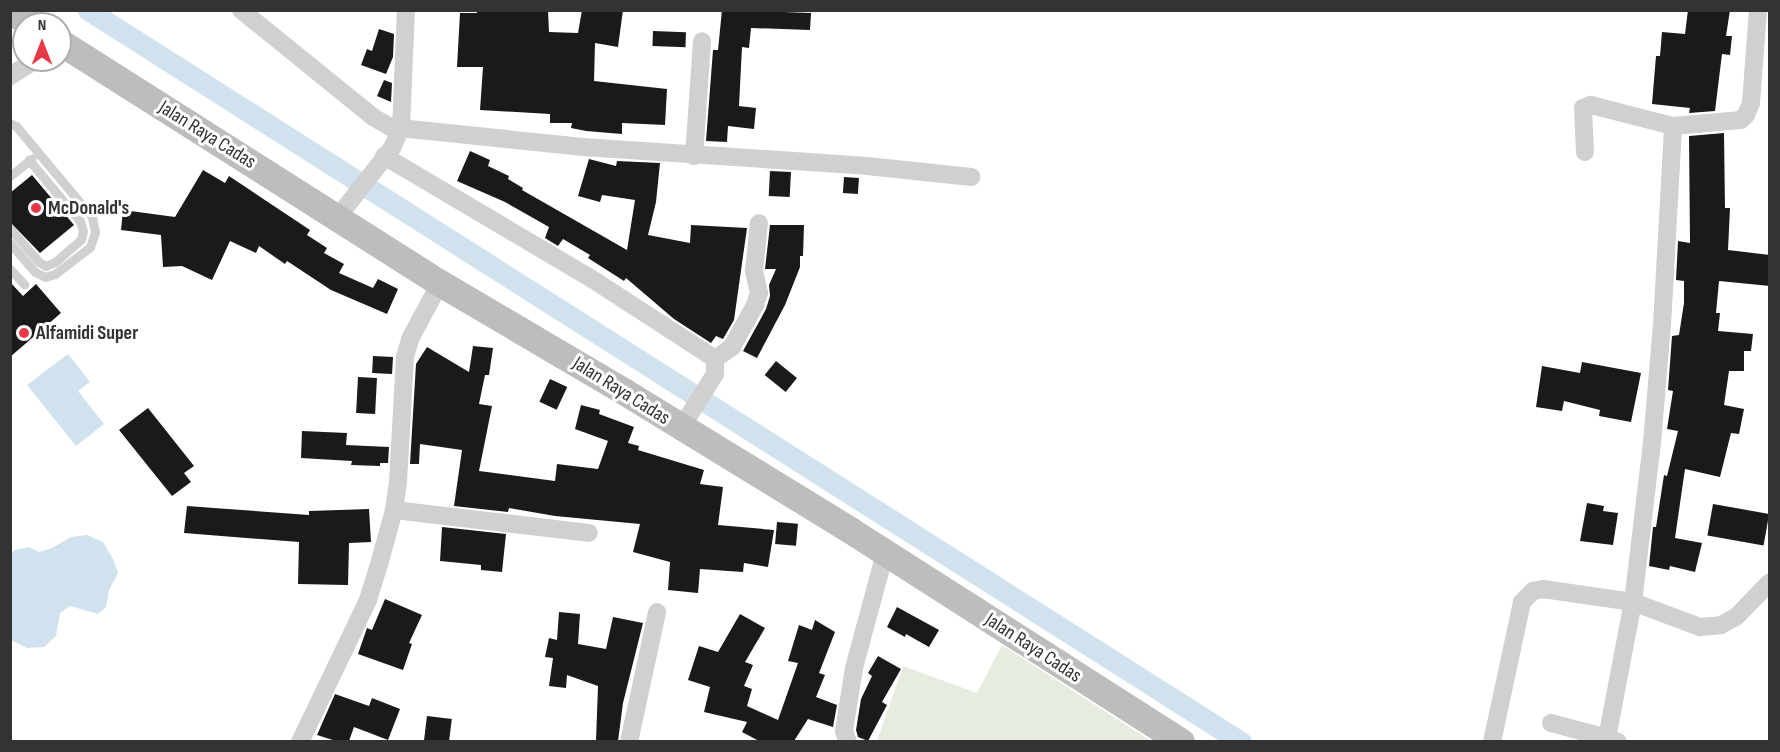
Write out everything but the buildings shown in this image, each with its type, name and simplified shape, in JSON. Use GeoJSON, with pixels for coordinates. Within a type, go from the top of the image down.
{"type":"FeatureCollection","features":[{"type":"Feature","properties":{"kind":"street"},"geometry":{"type":"LineString","coordinates":[[241,10],[373,117],[390,127],[694,156],[867,166],[971,177]]}},
{"type":"Feature","properties":{"kind":"street"},"geometry":{"type":"LineString","coordinates":[[342,213],[385,155],[401,128],[406,10]]}},
{"type":"Feature","properties":{"kind":"street"},"geometry":{"type":"LineString","coordinates":[[1585,152],[1583,108],[1591,105],[1673,126],[1741,120],[1751,103],[1758,10]]}},
{"type":"Feature","properties":{"kind":"street"},"geometry":{"type":"LineString","coordinates":[[694,156],[702,40]]}},
{"type":"Feature","properties":{"kind":"street","name":"Jalan Raya Cadas"},"geometry":{"type":"LineString","coordinates":[[72,50],[342,213],[440,283],[626,392],[685,422],[1180,741]]}},
{"type":"Feature","properties":{"kind":"street"},"geometry":{"type":"LineString","coordinates":[[1551,723],[1613,740],[1633,602],[1662,325],[1673,126]]}},
{"type":"Feature","properties":{"kind":"street"},"geometry":{"type":"LineString","coordinates":[[385,155],[592,279],[715,367]]}},
{"type":"Feature","properties":{"kind":"street"},"geometry":{"type":"LineString","coordinates":[[685,422],[715,367],[732,347],[757,299],[759,292],[754,271],[759,223]]}},
{"type":"Feature","properties":{"kind":"street"},"geometry":{"type":"LineString","coordinates":[[300,741],[368,600],[394,510],[405,357],[410,339],[440,283]]}},
{"type":"Feature","properties":{"kind":"street"},"geometry":{"type":"LineString","coordinates":[[394,510],[589,533]]}},
{"type":"Feature","properties":{"kind":"street"},"geometry":{"type":"LineString","coordinates":[[848,741],[844,731],[854,668],[885,553]]}},
{"type":"Feature","properties":{"kind":"street"},"geometry":{"type":"LineString","coordinates":[[1492,741],[1522,602],[1526,596],[1543,590],[1633,602],[1700,627],[1721,625],[1744,610],[1770,582]]}},
{"type":"Feature","properties":{"kind":"street"},"geometry":{"type":"LineString","coordinates":[[629,741],[657,612]]}},
{"type":"Feature","properties":{"kind":"lane"},"geometry":{"type":"LineString","coordinates":[[10,123],[16,126],[92,217],[95,232],[90,247],[55,274],[45,277],[35,272],[10,243]]}},
{"type":"Feature","properties":{"kind":"lane"},"geometry":{"type":"LineString","coordinates":[[10,176],[39,153]]}},
{"type":"Feature","properties":{"kind":"lane"},"geometry":{"type":"LineString","coordinates":[[10,229],[39,262],[46,266],[55,262],[81,238],[83,231],[80,221],[29,160]]}},
{"type":"Feature","properties":{"kind":"lane"},"geometry":{"type":"LineString","coordinates":[[10,269],[24,284]]}},
{"type":"Feature","properties":{"kind":"shaded area"},"geometry":{"type":"Polygon","coordinates":[[[1002,645],[1151,741],[877,741],[903,666],[977,693],[1002,645]]]}},
{"type":"Feature","properties":{"kind":"water"},"geometry":{"type":"Polygon","coordinates":[[[68,354],[90,382],[78,391],[104,424],[76,446],[27,385],[68,354]]]}},
{"type":"Feature","properties":{"kind":"water"},"geometry":{"type":"Polygon","coordinates":[[[87,535],[103,542],[118,573],[109,590],[106,607],[98,614],[70,606],[60,613],[56,636],[44,647],[27,648],[11,640],[11,554],[15,550],[29,547],[39,552],[52,548],[71,537],[87,535]]]}},
{"type":"Feature","properties":{"kind":"waterway"},"geometry":{"type":"LineString","coordinates":[[88,10],[1241,742]]}},
{"type":"Feature","properties":{"kind":"place","name":"McDonald's"},"geometry":{"type":"Point","coordinates":[36,208]}},
{"type":"Feature","properties":{"kind":"place","name":"Alfamidi Super"},"geometry":{"type":"Point","coordinates":[24,333]}}]}
